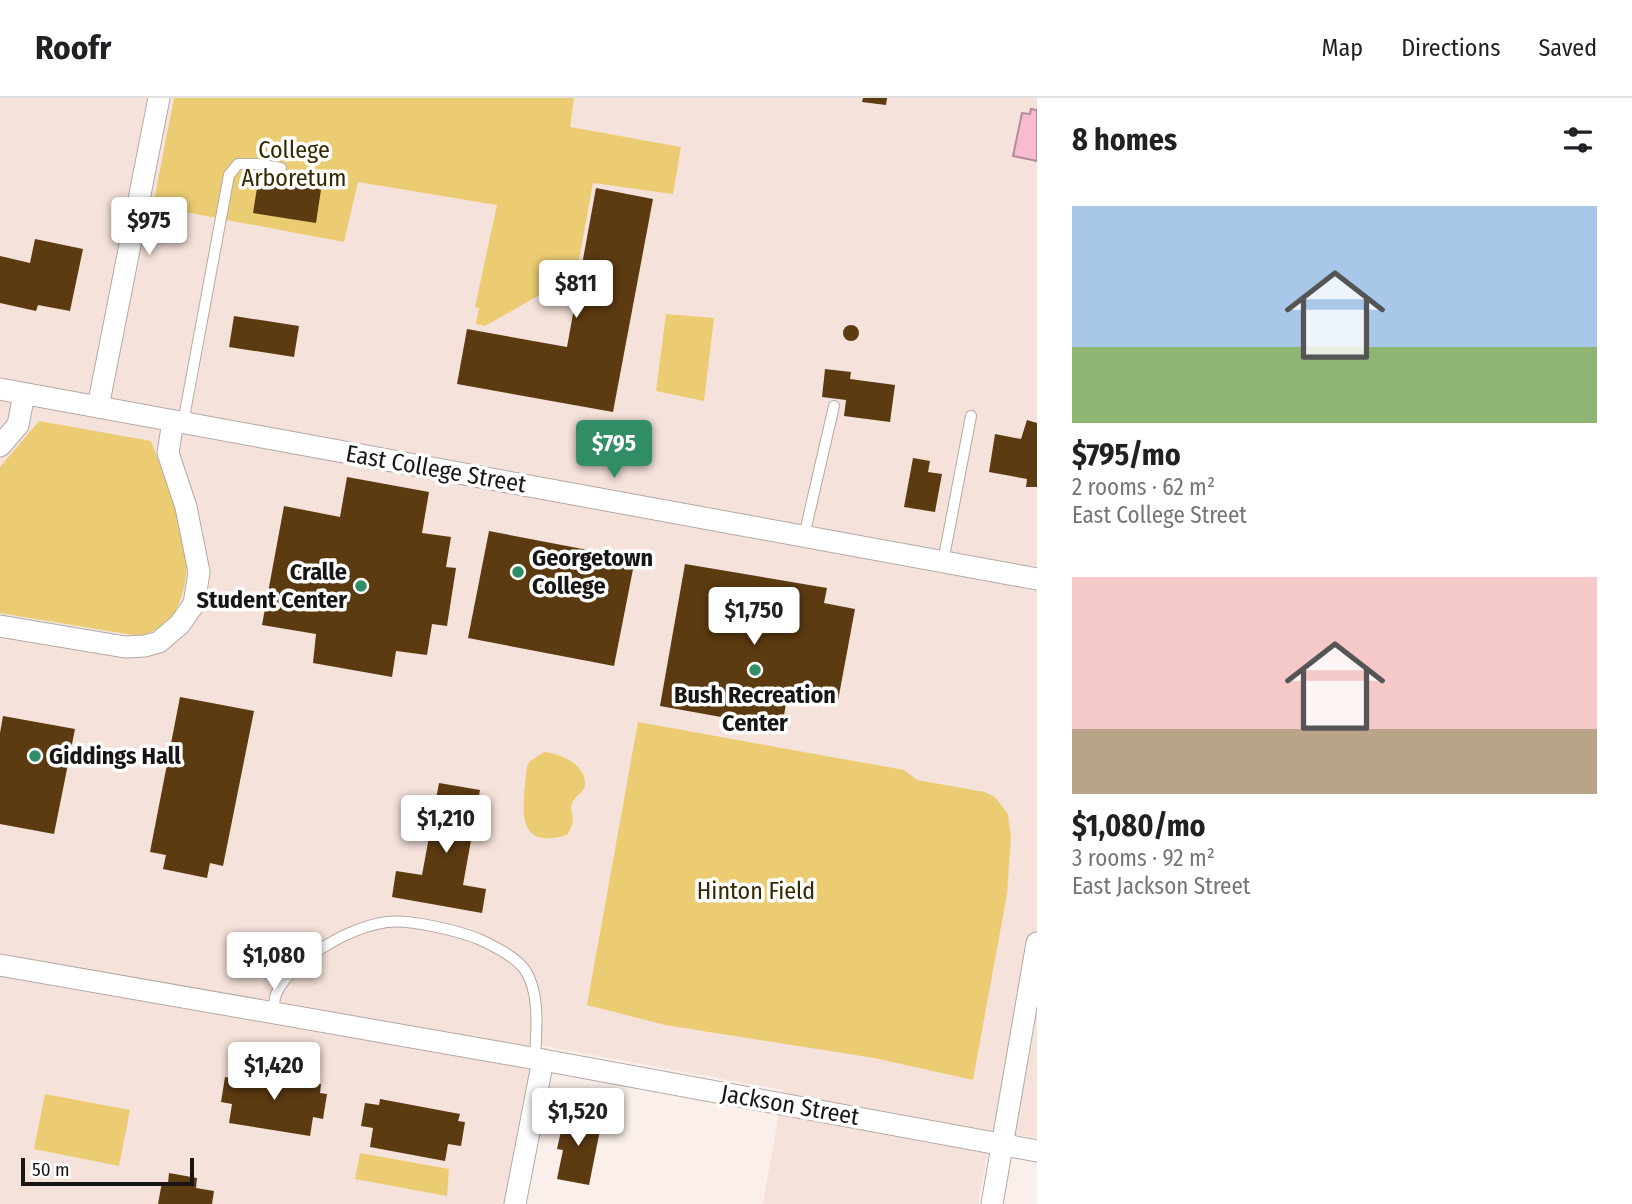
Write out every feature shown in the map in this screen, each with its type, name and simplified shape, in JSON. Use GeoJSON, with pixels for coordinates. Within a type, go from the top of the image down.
{"type":"FeatureCollection","features":[{"type":"Feature","properties":{"kind":"street"},"geometry":{"type":"LineString","coordinates":[[97,407],[159,98]]}},
{"type":"Feature","properties":{"kind":"street","name":"East College Street"},"geometry":{"type":"LineString","coordinates":[[0,389],[1037,579]]}},
{"type":"Feature","properties":{"kind":"street"},"geometry":{"type":"LineString","coordinates":[[0,446],[18,425],[24,394]]}},
{"type":"Feature","properties":{"kind":"street"},"geometry":{"type":"LineString","coordinates":[[0,626],[125,647],[159,642],[180,624],[194,604],[199,572],[186,507],[168,453],[178,422]]}},
{"type":"Feature","properties":{"kind":"street"},"geometry":{"type":"LineString","coordinates":[[992,1204],[1037,943]]}},
{"type":"Feature","properties":{"kind":"street","name":"Jackson Street"},"geometry":{"type":"LineString","coordinates":[[0,965],[1037,1151]]}},
{"type":"Feature","properties":{"kind":"street"},"geometry":{"type":"LineString","coordinates":[[515,1204],[539,1060]]}},
{"type":"Feature","properties":{"kind":"lane"},"geometry":{"type":"LineString","coordinates":[[178,422],[229,175],[238,164],[281,168]]}},
{"type":"Feature","properties":{"kind":"lane"},"geometry":{"type":"LineString","coordinates":[[804,536],[834,406]]}},
{"type":"Feature","properties":{"kind":"lane"},"geometry":{"type":"LineString","coordinates":[[943,562],[971,416]]}},
{"type":"Feature","properties":{"kind":"lane"},"geometry":{"type":"LineString","coordinates":[[273,1013],[277,992],[291,974],[328,943],[358,930],[389,922],[431,926],[470,935],[491,944],[510,956],[524,970],[533,990],[539,1060]]}},
{"type":"Feature","properties":{"kind":"shaded area","name":"Georgetown College"},"geometry":{"type":"Polygon","coordinates":[[[0,98],[1037,98],[1037,1138],[991,1131],[978,1204],[763,1204],[783,1090],[539,1045],[508,1204],[0,1204],[0,98]]]}},
{"type":"Feature","properties":{"kind":"shaded area"},"geometry":{"type":"Polygon","coordinates":[[[1031,109],[1037,110],[1037,161],[1013,156],[1022,113],[1030,114],[1031,109]]]}},
{"type":"Feature","properties":{"kind":"green space","name":"College Arboretum"},"geometry":{"type":"Polygon","coordinates":[[[174,98],[574,98],[570,127],[681,147],[673,194],[593,183],[579,259],[568,279],[485,326],[476,324],[479,308],[475,307],[497,205],[358,182],[344,242],[153,206],[174,98]]]}},
{"type":"Feature","properties":{"kind":"green space"},"geometry":{"type":"Polygon","coordinates":[[[666,314],[714,318],[704,401],[656,391],[666,314]]]}},
{"type":"Feature","properties":{"kind":"green space"},"geometry":{"type":"Polygon","coordinates":[[[39,421],[151,441],[174,501],[185,542],[185,583],[172,618],[161,627],[139,636],[0,613],[0,467],[39,421]]]}},
{"type":"Feature","properties":{"kind":"green space","name":"Hinton Field"},"geometry":{"type":"Polygon","coordinates":[[[638,722],[904,770],[917,780],[985,792],[995,797],[1008,814],[1011,837],[1007,894],[973,1080],[874,1058],[665,1025],[587,1005],[638,722]]]}},
{"type":"Feature","properties":{"kind":"green space"},"geometry":{"type":"Polygon","coordinates":[[[544,752],[571,761],[581,771],[585,785],[572,803],[573,819],[567,835],[549,838],[537,836],[529,830],[524,808],[527,766],[544,752]]]}},
{"type":"Feature","properties":{"kind":"green space"},"geometry":{"type":"Polygon","coordinates":[[[45,1094],[130,1110],[119,1166],[34,1149],[45,1094]]]}},
{"type":"Feature","properties":{"kind":"green space"},"geometry":{"type":"Polygon","coordinates":[[[360,1153],[449,1169],[447,1196],[355,1179],[360,1153]]]}},
{"type":"Feature","properties":{"kind":"building"},"geometry":{"type":"Polygon","coordinates":[[[863,98],[887,98],[886,105],[862,102],[863,98]]]}},
{"type":"Feature","properties":{"kind":"building"},"geometry":{"type":"Polygon","coordinates":[[[259,175],[322,183],[316,223],[253,213],[259,175]]]}},
{"type":"Feature","properties":{"kind":"building"},"geometry":{"type":"Polygon","coordinates":[[[596,188],[653,199],[613,412],[457,384],[467,329],[567,347],[596,188]]]}},
{"type":"Feature","properties":{"kind":"building"},"geometry":{"type":"Polygon","coordinates":[[[35,239],[83,249],[70,311],[38,305],[36,311],[0,303],[0,256],[30,263],[35,239]]]}},
{"type":"Feature","properties":{"kind":"building"},"geometry":{"type":"Polygon","coordinates":[[[234,316],[299,326],[294,357],[229,347],[234,316]]]}},
{"type":"Feature","properties":{"kind":"building"},"geometry":{"type":"Polygon","coordinates":[[[851,325],[857,327],[857,339],[851,341],[845,339],[843,333],[845,327],[851,325]]]}},
{"type":"Feature","properties":{"kind":"building"},"geometry":{"type":"Polygon","coordinates":[[[825,369],[851,372],[850,379],[895,385],[890,422],[844,416],[846,400],[822,397],[825,369]]]}},
{"type":"Feature","properties":{"kind":"building"},"geometry":{"type":"Polygon","coordinates":[[[1027,420],[1037,423],[1037,487],[1026,487],[1027,479],[989,472],[995,434],[1021,439],[1027,420]]]}},
{"type":"Feature","properties":{"kind":"building"},"geometry":{"type":"Polygon","coordinates":[[[913,458],[930,461],[928,472],[942,474],[935,512],[904,507],[913,458]]]}},
{"type":"Feature","properties":{"kind":"building","name":"Cralle Student Center"},"geometry":{"type":"Polygon","coordinates":[[[347,477],[429,492],[422,533],[451,537],[446,567],[456,568],[447,626],[432,624],[427,655],[396,651],[392,677],[313,663],[316,634],[262,625],[284,506],[340,517],[347,477]]]}},
{"type":"Feature","properties":{"kind":"building"},"geometry":{"type":"Polygon","coordinates":[[[489,531],[635,559],[614,666],[468,638],[489,531]]]}},
{"type":"Feature","properties":{"kind":"building","name":"Bush Recreation Center"},"geometry":{"type":"Polygon","coordinates":[[[685,564],[827,588],[824,603],[855,609],[837,706],[787,697],[782,728],[660,706],[685,564]]]}},
{"type":"Feature","properties":{"kind":"building"},"geometry":{"type":"Polygon","coordinates":[[[180,697],[254,711],[223,866],[210,863],[207,878],[163,869],[166,855],[150,852],[180,697]]]}},
{"type":"Feature","properties":{"kind":"building","name":"Giddings Hall"},"geometry":{"type":"Polygon","coordinates":[[[3,716],[75,729],[54,834],[0,824],[0,733],[3,716]]]}},
{"type":"Feature","properties":{"kind":"building"},"geometry":{"type":"Polygon","coordinates":[[[439,783],[480,790],[463,885],[486,889],[482,913],[392,897],[396,871],[422,875],[439,783]]]}},
{"type":"Feature","properties":{"kind":"building"},"geometry":{"type":"Polygon","coordinates":[[[237,1070],[321,1084],[320,1093],[327,1094],[323,1119],[313,1117],[310,1136],[229,1123],[232,1104],[221,1102],[225,1077],[236,1079],[237,1070]]]}},
{"type":"Feature","properties":{"kind":"building"},"geometry":{"type":"Polygon","coordinates":[[[380,1099],[460,1114],[458,1121],[465,1122],[461,1146],[448,1144],[445,1161],[370,1147],[373,1128],[361,1126],[365,1103],[379,1105],[380,1099]]]}},
{"type":"Feature","properties":{"kind":"building"},"geometry":{"type":"Polygon","coordinates":[[[565,1113],[602,1120],[589,1185],[557,1179],[563,1150],[557,1149],[565,1113]]]}},
{"type":"Feature","properties":{"kind":"building"},"geometry":{"type":"Polygon","coordinates":[[[169,1173],[197,1178],[196,1188],[214,1191],[212,1204],[158,1204],[162,1182],[168,1183],[169,1173]]]}},
{"type":"Feature","properties":{"kind":"place","name":"Georgetown College"},"geometry":{"type":"Point","coordinates":[518,572]}},
{"type":"Feature","properties":{"kind":"place","name":"Cralle Student Center"},"geometry":{"type":"Point","coordinates":[361,586]}},
{"type":"Feature","properties":{"kind":"place","name":"Bush Recreation Center"},"geometry":{"type":"Point","coordinates":[755,670]}},
{"type":"Feature","properties":{"kind":"place","name":"Giddings Hall"},"geometry":{"type":"Point","coordinates":[35,756]}}]}
